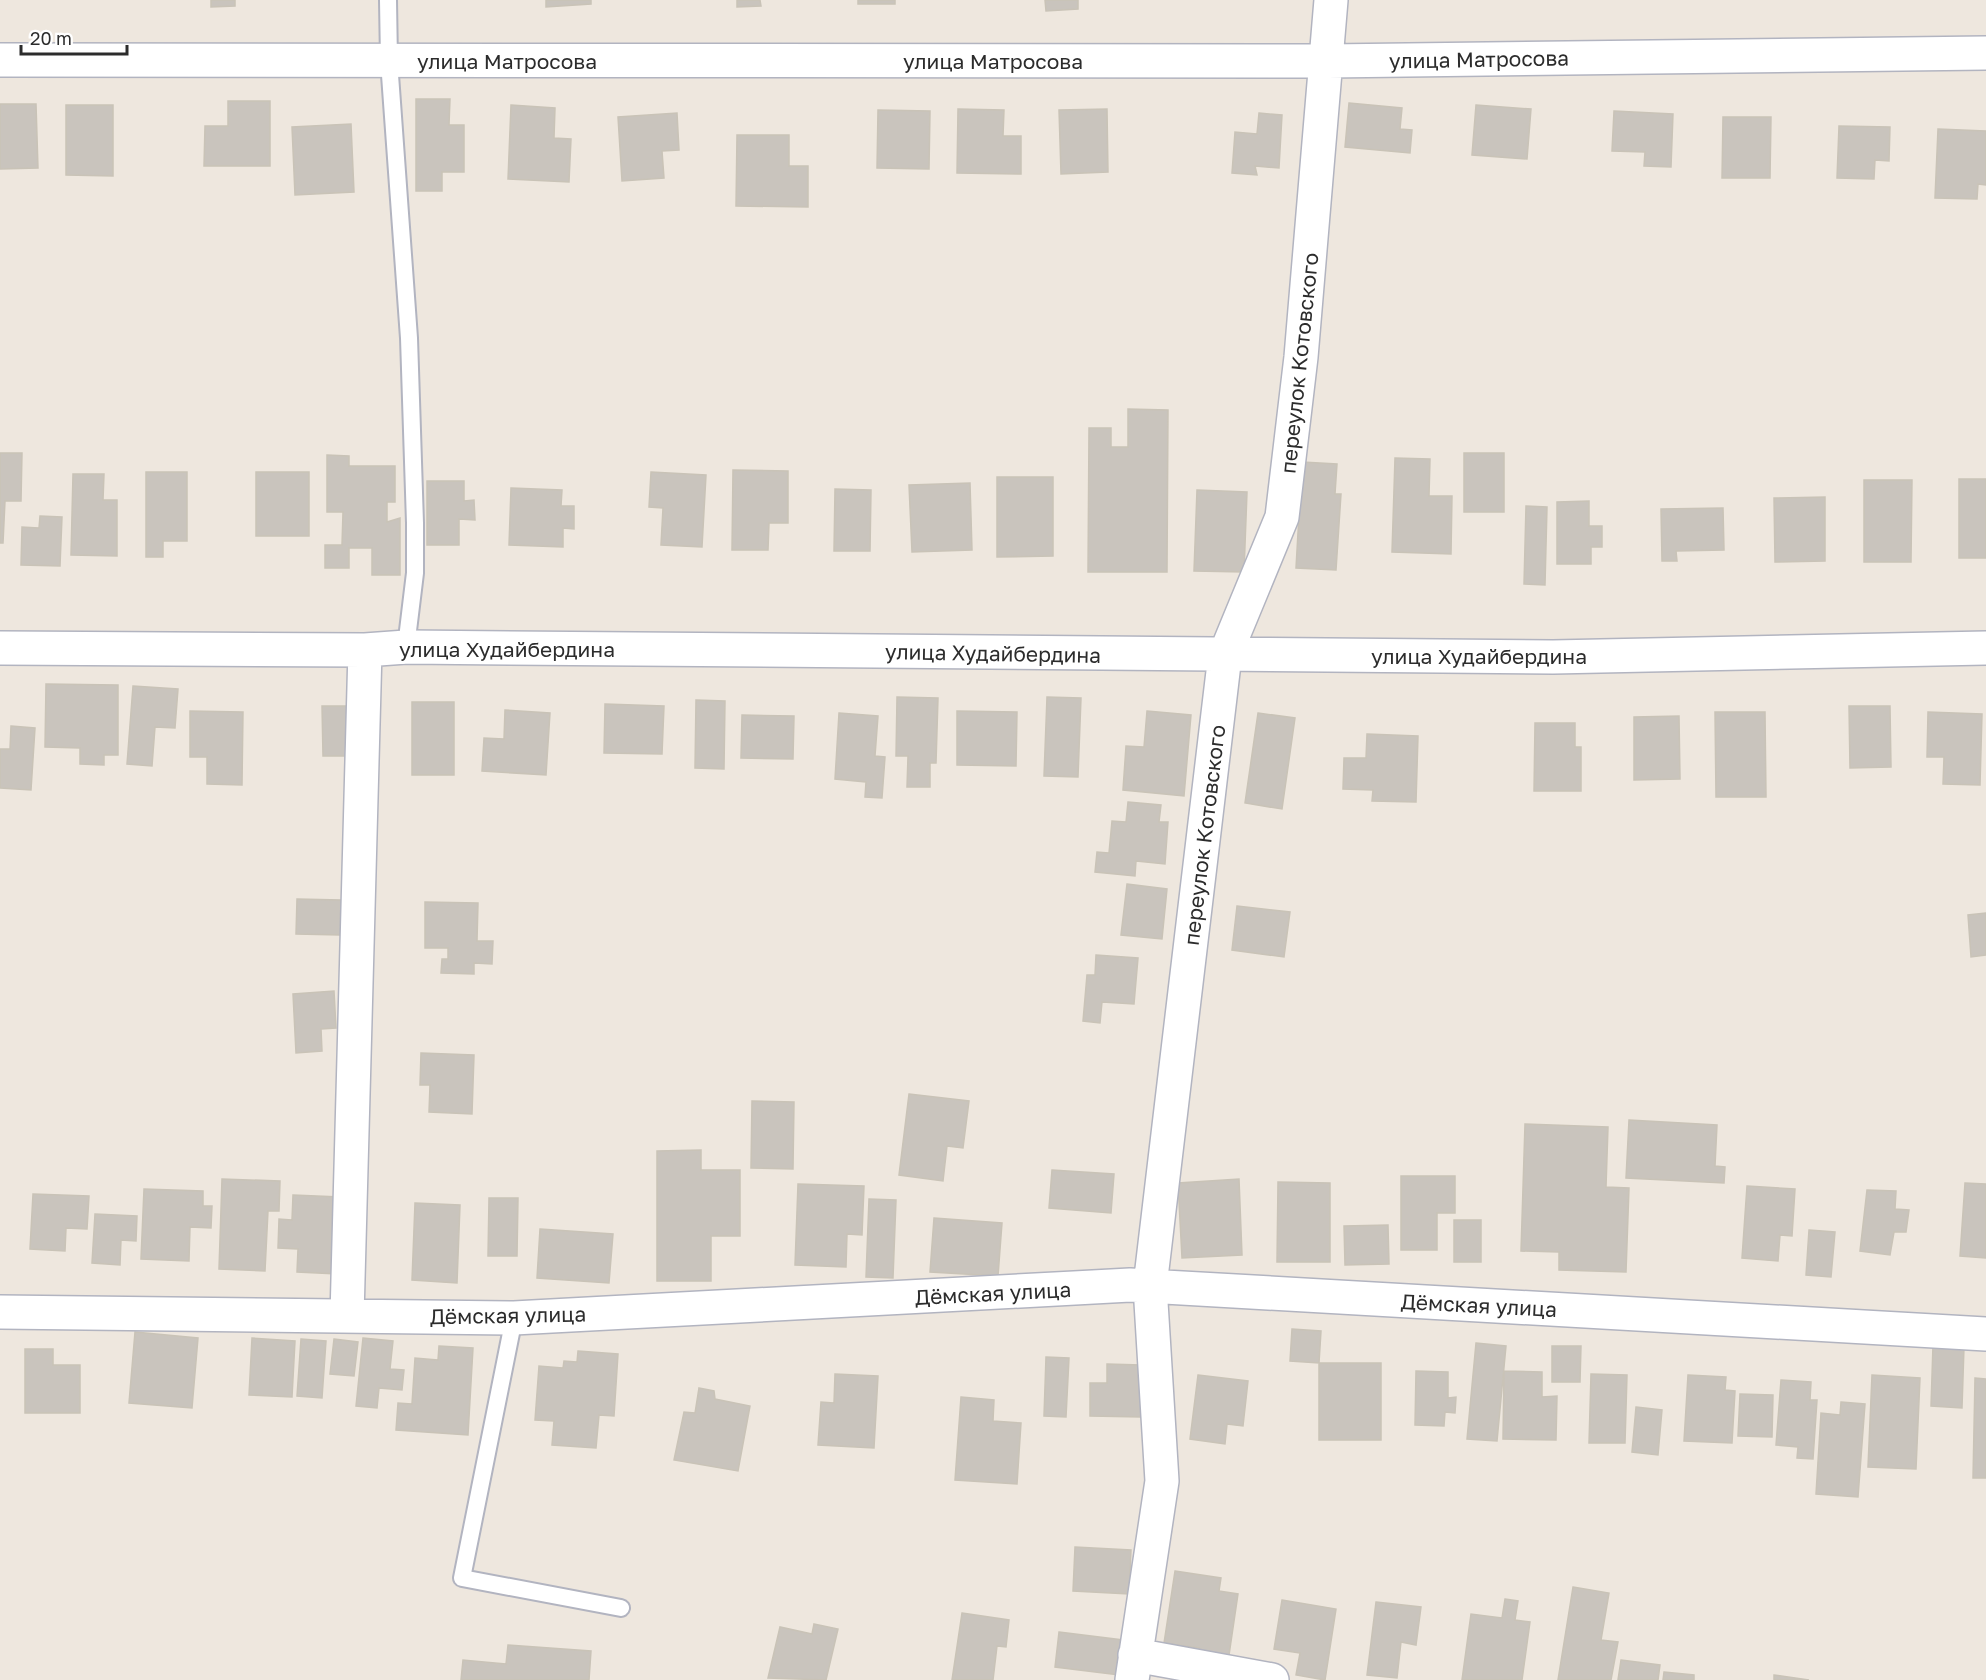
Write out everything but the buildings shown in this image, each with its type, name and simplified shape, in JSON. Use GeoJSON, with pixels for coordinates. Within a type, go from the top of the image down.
{"type":"FeatureCollection","features":[{"type":"Feature","properties":{"kind":"street","name":"переулок Котовского"},"geometry":{"type":"LineString","coordinates":[[1134,1668],[1162,1481],[1150,1286],[1225,655],[1282,517],[1301,357],[1328,61],[1331,0]]}},
{"type":"Feature","properties":{"kind":"street","name":"улица Матросова"},"geometry":{"type":"LineString","coordinates":[[0,60],[1328,61],[1986,53]]}},
{"type":"Feature","properties":{"kind":"street","name":"улица Худайбердина"},"geometry":{"type":"LineString","coordinates":[[0,648],[365,650],[406,647],[1554,657],[1986,648]]}},
{"type":"Feature","properties":{"kind":"street"},"geometry":{"type":"LineString","coordinates":[[347,1316],[365,650]]}},
{"type":"Feature","properties":{"kind":"street","name":"Дёмская улица"},"geometry":{"type":"LineString","coordinates":[[0,1312],[514,1318],[1150,1286],[1986,1334]]}},
{"type":"Feature","properties":{"kind":"street"},"geometry":{"type":"LineString","coordinates":[[1134,1668],[1272,1680]]}},
{"type":"Feature","properties":{"kind":"lane"},"geometry":{"type":"LineString","coordinates":[[388,0],[389,61],[409,338],[415,522],[415,573],[406,647]]}},
{"type":"Feature","properties":{"kind":"lane"},"geometry":{"type":"LineString","coordinates":[[514,1318],[462,1578],[621,1608]]}}]}
